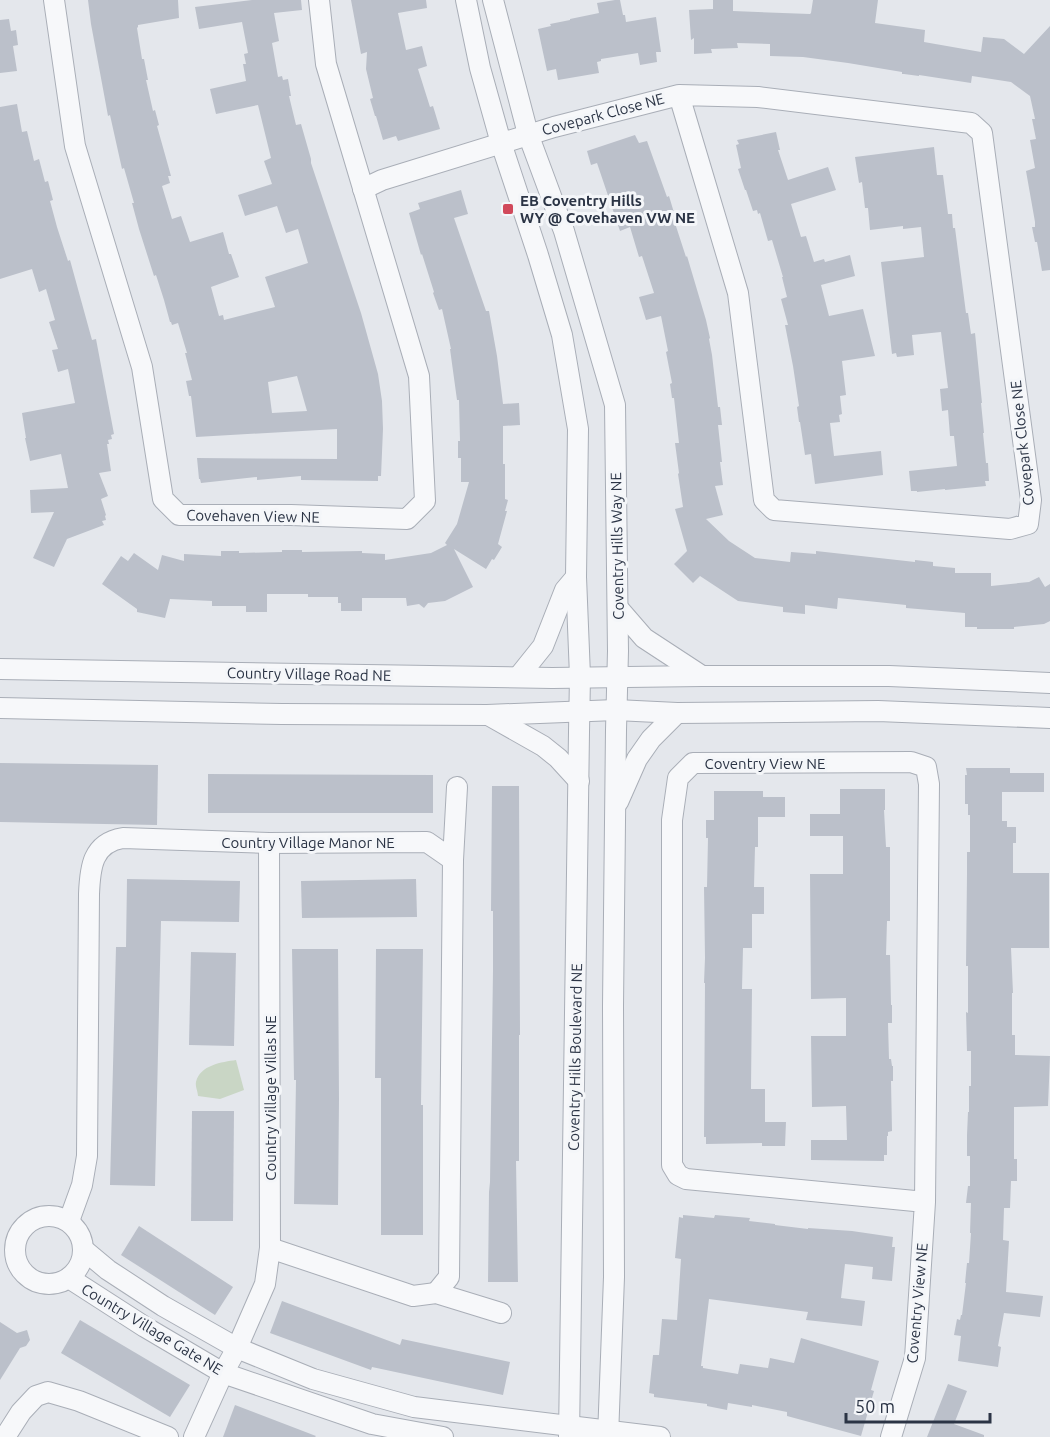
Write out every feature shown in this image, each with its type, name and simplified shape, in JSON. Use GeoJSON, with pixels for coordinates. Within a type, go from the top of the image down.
{"type":"FeatureCollection","features":[{"type":"Feature","properties":{"kind":"street","name":"Covehaven View NE"},"geometry":{"type":"LineString","coordinates":[[54,0],[75,146],[142,367],[163,499],[179,515],[291,515],[407,519],[425,501],[419,376],[326,64],[319,0]]}},
{"type":"Feature","properties":{"kind":"street"},"geometry":{"type":"LineString","coordinates":[[466,0],[480,68],[501,143],[562,335],[576,417],[578,429],[576,577],[580,676]]}},
{"type":"Feature","properties":{"kind":"street","name":"Coventry Hills Way NE"},"geometry":{"type":"LineString","coordinates":[[493,0],[528,134],[564,231],[615,405],[617,677]]}},
{"type":"Feature","properties":{"kind":"street","name":"Covepark Close NE"},"geometry":{"type":"LineString","coordinates":[[528,134],[679,95],[758,97],[971,123],[982,133],[1031,500],[1028,524],[1010,529],[774,510],[764,500],[738,293],[679,95]]}},
{"type":"Feature","properties":{"kind":"street"},"geometry":{"type":"LineString","coordinates":[[363,189],[382,180],[528,134]]}},
{"type":"Feature","properties":{"kind":"street"},"geometry":{"type":"LineString","coordinates":[[519,676],[543,646],[565,590],[576,577]]}},
{"type":"Feature","properties":{"kind":"street"},"geometry":{"type":"LineString","coordinates":[[618,608],[644,638],[702,676]]}},
{"type":"Feature","properties":{"kind":"street","name":"Country Village Road NE"},"geometry":{"type":"LineString","coordinates":[[0,669],[552,678],[617,677]]}},
{"type":"Feature","properties":{"kind":"street","name":"Coventry Hills Boulevard NE"},"geometry":{"type":"LineString","coordinates":[[569,1431],[580,676]]}},
{"type":"Feature","properties":{"kind":"street"},"geometry":{"type":"LineString","coordinates":[[608,1433],[614,1278],[617,677],[889,676],[1050,683]]}},
{"type":"Feature","properties":{"kind":"street"},"geometry":{"type":"LineString","coordinates":[[0,708],[270,714],[487,715],[616,710],[677,713],[878,711],[1050,718]]}},
{"type":"Feature","properties":{"kind":"street"},"geometry":{"type":"LineString","coordinates":[[615,809],[637,759],[661,727],[677,713]]}},
{"type":"Feature","properties":{"kind":"street"},"geometry":{"type":"LineString","coordinates":[[487,715],[543,746],[558,758],[579,781]]}},
{"type":"Feature","properties":{"kind":"street","name":"Coventry View NE"},"geometry":{"type":"LineString","coordinates":[[891,1437],[915,1358],[925,1202],[928,796],[926,767],[911,762],[693,763],[678,778],[672,820],[672,1164],[678,1174],[686,1179],[925,1202]]}},
{"type":"Feature","properties":{"kind":"street"},"geometry":{"type":"LineString","coordinates":[[436,1293],[449,1277],[453,860],[457,787]]}},
{"type":"Feature","properties":{"kind":"street","name":"Country Village Manor NE"},"geometry":{"type":"LineString","coordinates":[[69,1221],[82,1185],[87,1156],[89,894],[96,855],[102,846],[111,840],[123,838],[269,843],[428,842],[453,860]]}},
{"type":"Feature","properties":{"kind":"street","name":"Country Village Villas NE"},"geometry":{"type":"LineString","coordinates":[[194,1437],[265,1284],[270,1248],[269,843]]}},
{"type":"Feature","properties":{"kind":"street"},"geometry":{"type":"LineString","coordinates":[[46,1215],[58,1216],[69,1221],[77,1229],[84,1250],[77,1270],[69,1278],[59,1283],[37,1282],[8,1260],[25,1225],[35,1218],[46,1215]]}},
{"type":"Feature","properties":{"kind":"street"},"geometry":{"type":"LineString","coordinates":[[270,1248],[412,1296],[436,1293],[501,1313]]}},
{"type":"Feature","properties":{"kind":"street","name":"Country Village Gate NE"},"geometry":{"type":"LineString","coordinates":[[84,1250],[108,1270],[162,1306],[237,1348],[313,1379],[414,1407],[569,1431],[660,1437]]}},
{"type":"Feature","properties":{"kind":"street","name":"Country Village Gate NE"},"geometry":{"type":"LineString","coordinates":[[69,1278],[145,1328],[223,1372],[372,1424],[443,1437]]}},
{"type":"Feature","properties":{"kind":"street"},"geometry":{"type":"LineString","coordinates":[[5,1437],[21,1412],[36,1396],[48,1392],[79,1401],[168,1437]]}},
{"type":"Feature","properties":{"kind":"green space"},"geometry":{"type":"Polygon","coordinates":[[[236,1060],[244,1090],[220,1099],[198,1096],[196,1082],[202,1072],[212,1065],[236,1060]]]}},
{"type":"Feature","properties":{"kind":"building"},"geometry":{"type":"Polygon","coordinates":[[[88,0],[178,0],[179,18],[138,25],[137,28],[153,111],[155,110],[159,125],[157,126],[171,176],[168,176],[170,183],[162,186],[172,219],[181,216],[190,242],[223,232],[239,277],[211,287],[219,316],[223,315],[224,320],[275,307],[265,277],[308,263],[298,229],[286,233],[277,206],[245,216],[238,195],[272,184],[264,161],[271,158],[258,105],[216,114],[210,89],[246,81],[243,64],[246,64],[244,54],[248,53],[242,22],[199,29],[195,7],[252,0],[301,0],[302,10],[274,13],[279,41],[272,43],[278,77],[282,76],[283,80],[288,79],[291,96],[289,96],[296,125],[301,124],[311,163],[361,313],[378,374],[383,429],[381,476],[378,476],[378,481],[301,480],[301,476],[257,480],[257,477],[201,483],[197,458],[337,459],[337,429],[196,437],[191,396],[189,396],[186,381],[192,380],[185,353],[187,353],[178,323],[172,325],[170,322],[139,229],[110,115],[108,116],[88,0]],[[297,376],[268,382],[272,413],[307,411],[297,376]]]}},
{"type":"Feature","properties":{"kind":"building"},"geometry":{"type":"Polygon","coordinates":[[[351,0],[426,0],[427,8],[398,13],[406,50],[422,46],[427,66],[418,69],[430,107],[433,106],[440,129],[398,141],[396,136],[383,140],[370,99],[373,98],[366,69],[367,52],[361,54],[351,0]]]}},
{"type":"Feature","properties":{"kind":"building"},"geometry":{"type":"Polygon","coordinates":[[[620,0],[626,22],[656,17],[661,52],[656,52],[657,62],[640,65],[638,53],[601,59],[597,62],[599,73],[558,80],[556,69],[547,71],[538,29],[599,13],[597,3],[620,0]]]}},
{"type":"Feature","properties":{"kind":"building"},"geometry":{"type":"Polygon","coordinates":[[[713,0],[733,0],[733,11],[810,14],[813,0],[878,0],[875,23],[925,30],[924,42],[981,52],[983,37],[1004,39],[1024,54],[1050,26],[1050,270],[1042,271],[1032,227],[1035,227],[1035,222],[1026,171],[1035,168],[1030,140],[1036,139],[1030,96],[1011,82],[972,76],[971,83],[902,74],[902,72],[848,63],[803,57],[770,56],[770,44],[737,43],[738,48],[711,49],[712,53],[694,54],[694,38],[691,40],[689,10],[713,9],[713,0]]]}},
{"type":"Feature","properties":{"kind":"building"},"geometry":{"type":"Polygon","coordinates":[[[9,19],[11,31],[16,30],[18,45],[13,46],[17,71],[0,73],[0,20],[9,19]]]}},
{"type":"Feature","properties":{"kind":"building"},"geometry":{"type":"Polygon","coordinates":[[[17,104],[22,132],[27,131],[34,161],[39,159],[45,182],[48,181],[53,200],[50,201],[57,227],[68,261],[70,260],[92,340],[96,339],[114,434],[111,435],[112,439],[108,440],[109,444],[107,444],[111,471],[99,473],[108,496],[101,499],[106,515],[106,520],[102,521],[104,525],[67,539],[54,567],[33,558],[54,512],[31,513],[30,490],[68,488],[61,454],[30,461],[22,413],[75,403],[68,369],[58,372],[52,350],[58,349],[49,322],[55,320],[46,289],[39,292],[32,269],[0,279],[0,107],[17,104]]]}},
{"type":"Feature","properties":{"kind":"building"},"geometry":{"type":"Polygon","coordinates":[[[776,132],[780,150],[778,150],[788,180],[828,167],[836,190],[791,204],[801,237],[806,236],[814,262],[824,259],[825,262],[850,255],[855,276],[821,285],[829,316],[863,309],[875,356],[842,361],[846,395],[840,396],[842,414],[839,415],[840,422],[830,423],[834,456],[881,451],[883,475],[815,484],[811,454],[805,455],[785,325],[788,325],[781,299],[787,297],[783,277],[772,240],[768,241],[760,213],[758,214],[757,210],[753,211],[738,169],[741,168],[737,140],[776,132]]]}},
{"type":"Feature","properties":{"kind":"building"},"geometry":{"type":"Polygon","coordinates":[[[635,135],[639,143],[647,141],[667,197],[669,196],[675,216],[673,217],[687,256],[710,338],[722,425],[718,425],[723,485],[715,486],[723,515],[706,519],[729,541],[755,558],[790,562],[791,552],[816,554],[816,551],[933,562],[933,566],[955,568],[955,573],[991,573],[991,586],[1029,582],[1039,577],[1045,587],[1050,584],[1050,621],[1044,624],[1014,627],[1014,629],[977,629],[977,627],[965,627],[965,613],[906,608],[906,605],[838,598],[837,609],[805,605],[805,614],[783,612],[783,607],[738,601],[700,576],[693,583],[674,564],[687,551],[675,509],[683,507],[675,443],[679,443],[666,352],[668,351],[661,316],[646,320],[639,297],[654,293],[642,256],[639,257],[630,227],[620,231],[597,163],[591,165],[587,151],[635,135]]]}},
{"type":"Feature","properties":{"kind":"building"},"geometry":{"type":"Polygon","coordinates":[[[934,147],[937,175],[943,175],[948,214],[952,214],[953,228],[955,228],[966,313],[968,313],[971,334],[975,333],[989,481],[985,481],[986,486],[917,492],[911,491],[909,471],[957,466],[954,436],[950,436],[948,410],[942,411],[940,389],[948,388],[941,332],[912,335],[914,355],[897,357],[896,353],[892,354],[881,262],[924,257],[921,227],[903,229],[903,226],[870,230],[868,208],[865,208],[862,182],[859,183],[855,157],[934,147]]]}},
{"type":"Feature","properties":{"kind":"building"},"geometry":{"type":"Polygon","coordinates":[[[461,190],[468,214],[454,218],[486,311],[489,311],[503,404],[519,403],[520,425],[503,426],[505,499],[508,500],[498,544],[502,547],[486,569],[454,549],[473,587],[445,601],[428,603],[424,608],[419,604],[407,606],[406,598],[362,598],[362,611],[341,611],[338,597],[308,597],[308,594],[267,594],[267,612],[246,612],[246,606],[212,606],[212,601],[170,599],[165,618],[137,612],[137,609],[102,584],[121,556],[128,561],[134,553],[158,570],[162,555],[184,561],[184,554],[221,556],[221,551],[239,551],[239,553],[282,552],[282,550],[362,551],[362,553],[385,554],[385,560],[431,553],[447,545],[445,543],[457,524],[469,482],[461,482],[461,458],[458,458],[459,400],[457,400],[451,349],[442,309],[439,310],[433,293],[409,213],[420,209],[418,203],[461,190]]]}},
{"type":"Feature","properties":{"kind":"building"},"geometry":{"type":"Polygon","coordinates":[[[0,763],[158,765],[157,825],[0,822],[0,763]]]}},
{"type":"Feature","properties":{"kind":"building"},"geometry":{"type":"Polygon","coordinates":[[[966,768],[1010,768],[1010,773],[1044,773],[1044,792],[1002,792],[1002,821],[1007,821],[1007,827],[1016,827],[1016,843],[1013,843],[1013,873],[1049,873],[1049,948],[1011,948],[1012,1035],[1015,1035],[1015,1055],[1050,1056],[1048,1106],[1014,1107],[1014,1159],[1017,1159],[1017,1181],[1011,1181],[1010,1208],[1004,1208],[1003,1240],[1009,1241],[1006,1292],[1043,1296],[1040,1317],[1004,1313],[998,1346],[1001,1347],[998,1367],[958,1361],[961,1336],[954,1335],[957,1319],[960,1320],[962,1315],[971,1233],[971,1203],[966,1203],[968,1186],[970,1186],[967,1135],[971,1051],[967,1051],[966,1012],[968,1013],[967,852],[970,852],[970,815],[968,815],[968,804],[965,804],[966,768]]]}},
{"type":"Feature","properties":{"kind":"building"},"geometry":{"type":"Polygon","coordinates":[[[208,774],[433,775],[433,813],[208,813],[208,774]]]}},
{"type":"Feature","properties":{"kind":"building"},"geometry":{"type":"Polygon","coordinates":[[[492,786],[519,786],[519,1161],[516,1161],[518,1282],[488,1282],[493,971],[492,786]]]}},
{"type":"Feature","properties":{"kind":"building"},"geometry":{"type":"Polygon","coordinates":[[[840,789],[885,789],[886,847],[890,847],[890,921],[887,921],[886,955],[890,955],[892,1023],[888,1023],[889,1059],[893,1066],[893,1081],[891,1081],[892,1131],[888,1132],[887,1155],[884,1155],[884,1161],[811,1160],[811,1140],[847,1140],[846,1106],[812,1107],[811,1036],[846,1036],[846,998],[811,999],[810,874],[843,874],[843,836],[810,836],[810,814],[840,814],[840,789]]]}},
{"type":"Feature","properties":{"kind":"building"},"geometry":{"type":"Polygon","coordinates":[[[714,791],[763,791],[763,797],[785,797],[785,817],[758,817],[754,887],[764,887],[764,914],[752,914],[752,948],[743,948],[742,989],[752,989],[751,1089],[765,1089],[765,1122],[786,1122],[785,1146],[762,1146],[762,1143],[706,1144],[706,1137],[704,1137],[704,887],[707,887],[706,820],[714,820],[714,791]]]}},
{"type":"Feature","properties":{"kind":"building"},"geometry":{"type":"Polygon","coordinates":[[[127,879],[240,881],[239,922],[161,921],[155,1186],[110,1185],[116,947],[126,947],[127,879]]]}},
{"type":"Feature","properties":{"kind":"building"},"geometry":{"type":"Polygon","coordinates":[[[416,879],[417,917],[302,918],[301,881],[416,879]]]}},
{"type":"Feature","properties":{"kind":"building"},"geometry":{"type":"Polygon","coordinates":[[[292,949],[338,949],[338,1205],[294,1204],[296,1080],[294,1080],[292,949]]]}},
{"type":"Feature","properties":{"kind":"building"},"geometry":{"type":"Polygon","coordinates":[[[376,949],[423,949],[421,1105],[423,1105],[423,1235],[381,1235],[381,1078],[375,1078],[376,949]]]}},
{"type":"Feature","properties":{"kind":"building"},"geometry":{"type":"Polygon","coordinates":[[[191,952],[236,953],[234,1046],[189,1045],[191,952]]]}},
{"type":"Feature","properties":{"kind":"building"},"geometry":{"type":"Polygon","coordinates":[[[192,1111],[234,1111],[233,1221],[191,1221],[192,1111]]]}},
{"type":"Feature","properties":{"kind":"building"},"geometry":{"type":"Polygon","coordinates":[[[683,1215],[750,1218],[749,1221],[775,1225],[852,1231],[893,1237],[892,1247],[895,1247],[892,1281],[872,1279],[873,1267],[845,1264],[841,1298],[865,1301],[862,1326],[806,1320],[808,1312],[709,1299],[701,1366],[703,1368],[738,1374],[740,1364],[768,1368],[770,1358],[794,1363],[801,1338],[879,1361],[871,1390],[874,1391],[861,1436],[787,1416],[787,1412],[728,1403],[727,1410],[707,1406],[707,1404],[654,1397],[654,1394],[649,1393],[653,1355],[659,1355],[662,1319],[677,1320],[681,1259],[675,1258],[679,1217],[683,1218],[683,1215]]]}},
{"type":"Feature","properties":{"kind":"building"},"geometry":{"type":"Polygon","coordinates":[[[139,1226],[233,1287],[215,1315],[121,1255],[139,1226]]]}},
{"type":"Feature","properties":{"kind":"building"},"geometry":{"type":"Polygon","coordinates":[[[282,1301],[400,1345],[402,1339],[510,1362],[503,1395],[372,1367],[371,1370],[270,1333],[282,1301]]]}},
{"type":"Feature","properties":{"kind":"building"},"geometry":{"type":"Polygon","coordinates":[[[80,1320],[190,1385],[170,1417],[61,1353],[80,1320]]]}},
{"type":"Feature","properties":{"kind":"building"},"geometry":{"type":"Polygon","coordinates":[[[0,1322],[17,1333],[27,1330],[30,1340],[26,1346],[20,1348],[0,1380],[0,1322]]]}},
{"type":"Feature","properties":{"kind":"building"},"geometry":{"type":"Polygon","coordinates":[[[948,1384],[967,1391],[954,1424],[984,1435],[984,1437],[927,1437],[948,1384]]]}},
{"type":"Feature","properties":{"kind":"building"},"geometry":{"type":"Polygon","coordinates":[[[235,1405],[316,1436],[223,1437],[235,1405]]]}},
{"type":"Feature","properties":{"kind":"place","name":"EB Coventry Hills WY @ Covehaven VW NE"},"geometry":{"type":"Point","coordinates":[508,209]}}]}
